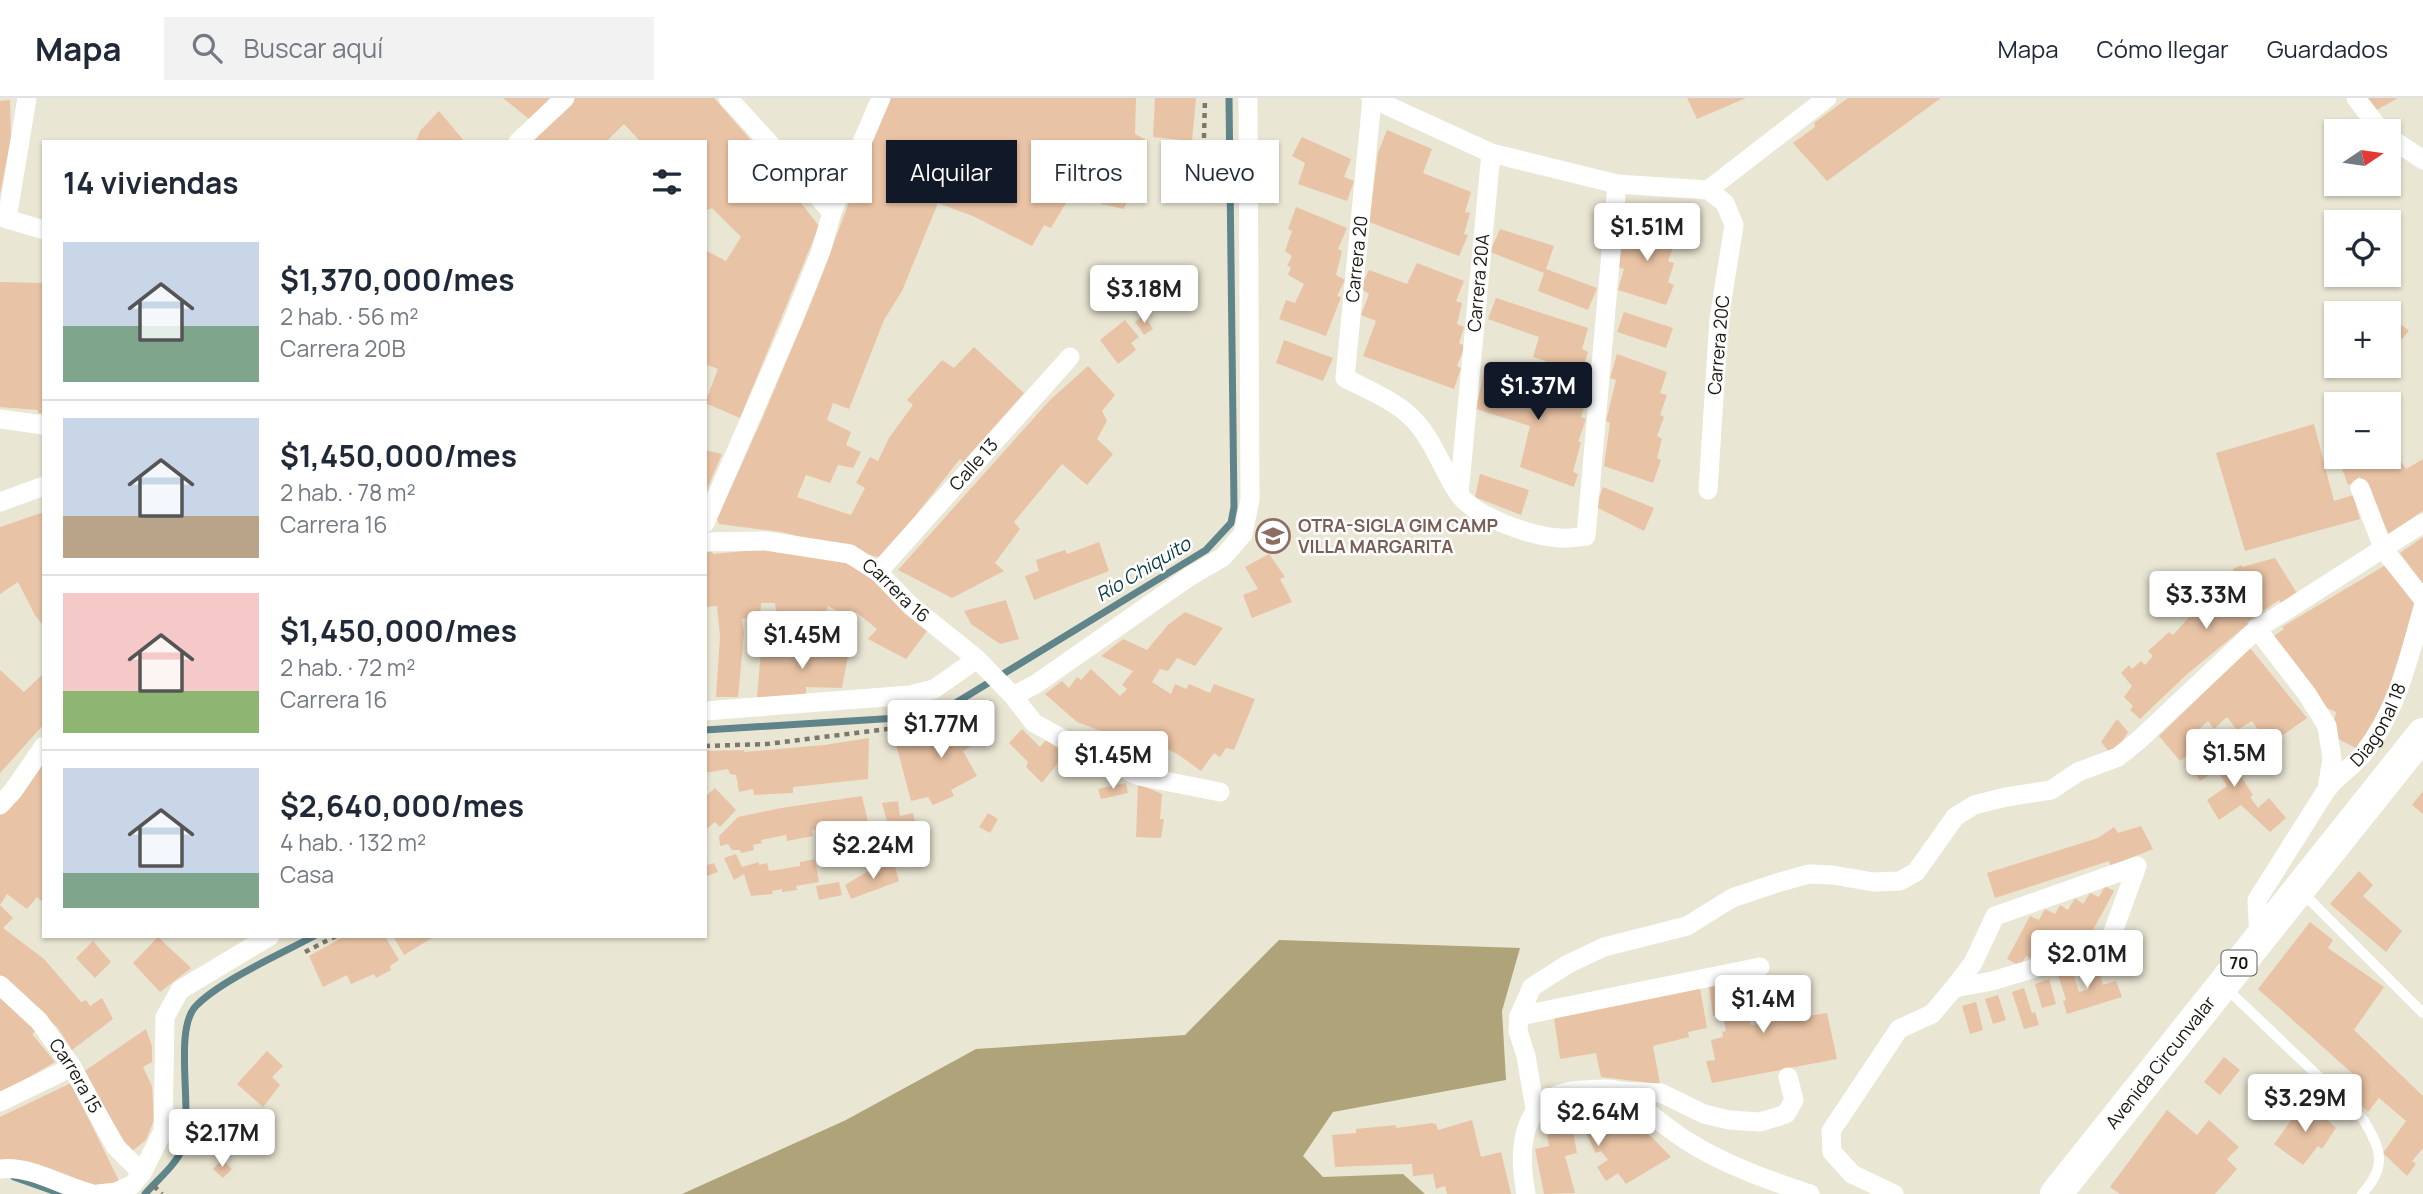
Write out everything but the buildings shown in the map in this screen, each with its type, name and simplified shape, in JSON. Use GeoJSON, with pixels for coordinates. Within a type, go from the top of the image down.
{"type":"FeatureCollection","features":[{"type":"Feature","properties":{"kind":"main road","name":"Avenida Circunvalar"},"geometry":{"type":"LineString","coordinates":[[2056,1194],[2423,734]]}},
{"type":"Feature","properties":{"kind":"street"},"geometry":{"type":"LineString","coordinates":[[27,98],[4,217],[42,229]]}},
{"type":"Feature","properties":{"kind":"street"},"geometry":{"type":"LineString","coordinates":[[520,140],[565,98]]}},
{"type":"Feature","properties":{"kind":"street"},"geometry":{"type":"LineString","coordinates":[[728,98],[832,212]]}},
{"type":"Feature","properties":{"kind":"street"},"geometry":{"type":"LineString","coordinates":[[707,518],[793,323],[821,251],[832,212],[881,98]]}},
{"type":"Feature","properties":{"kind":"street"},"geometry":{"type":"LineString","coordinates":[[1007,690],[1036,684],[1223,557],[1243,534],[1250,500],[1248,98]]}},
{"type":"Feature","properties":{"kind":"street"},"geometry":{"type":"LineString","coordinates":[[1372,98],[1491,153],[1617,184],[1708,190],[1827,98]]}},
{"type":"Feature","properties":{"kind":"street","name":"Carrera 20"},"geometry":{"type":"LineString","coordinates":[[1372,98],[1345,378],[1385,399],[1413,418],[1433,446],[1459,495]]}},
{"type":"Feature","properties":{"kind":"street"},"geometry":{"type":"LineString","coordinates":[[2356,98],[2372,119]]}},
{"type":"Feature","properties":{"kind":"street"},"geometry":{"type":"LineString","coordinates":[[2401,143],[2419,152]]}},
{"type":"Feature","properties":{"kind":"street","name":"Carrera 20A"},"geometry":{"type":"LineString","coordinates":[[1459,495],[1491,153]]}},
{"type":"Feature","properties":{"kind":"street"},"geometry":{"type":"LineString","coordinates":[[1459,495],[1481,513],[1526,531],[1560,538],[1586,536],[1617,184]]}},
{"type":"Feature","properties":{"kind":"street","name":"Carrera 20C"},"geometry":{"type":"LineString","coordinates":[[1708,190],[1725,203],[1734,225],[1719,319],[1708,490]]}},
{"type":"Feature","properties":{"kind":"street","name":"Calle 13"},"geometry":{"type":"LineString","coordinates":[[878,572],[1070,357]]}},
{"type":"Feature","properties":{"kind":"street"},"geometry":{"type":"LineString","coordinates":[[0,419],[42,425]]}},
{"type":"Feature","properties":{"kind":"street"},"geometry":{"type":"LineString","coordinates":[[0,502],[42,487]]}},
{"type":"Feature","properties":{"kind":"street"},"geometry":{"type":"LineString","coordinates":[[2360,488],[2384,550],[2423,599]]}},
{"type":"Feature","properties":{"kind":"street"},"geometry":{"type":"LineString","coordinates":[[1535,1109],[1526,1056],[1518,1031],[1519,1016],[1532,987],[1568,964],[1604,947],[1687,926],[1732,898],[1809,874],[1873,882],[1900,881],[1908,877],[1916,872],[1955,817],[1974,806],[2006,797],[2051,790],[2078,772],[2118,757],[2257,629],[2423,523]]}},
{"type":"Feature","properties":{"kind":"street","name":"Carrera 16"},"geometry":{"type":"LineString","coordinates":[[707,542],[766,541],[850,554],[878,572],[911,606],[982,664],[1034,723],[1139,776],[1220,792]]}},
{"type":"Feature","properties":{"kind":"street","name":"Diagonal 18"},"geometry":{"type":"LineString","coordinates":[[2327,789],[2362,755],[2386,719],[2400,685],[2423,607]]}},
{"type":"Feature","properties":{"kind":"street"},"geometry":{"type":"LineString","coordinates":[[2257,629],[2307,694],[2327,726],[2332,759],[2327,789],[2257,900],[2259,937]]}},
{"type":"Feature","properties":{"kind":"street"},"geometry":{"type":"LineString","coordinates":[[707,711],[910,695],[934,689],[982,664]]}},
{"type":"Feature","properties":{"kind":"street"},"geometry":{"type":"LineString","coordinates":[[0,805],[42,749]]}},
{"type":"Feature","properties":{"kind":"street"},"geometry":{"type":"LineString","coordinates":[[1894,1194],[1852,1174],[1832,1152],[1831,1131],[1899,1029],[1932,1014],[1973,963],[1995,916],[2137,866],[2108,946],[1992,981],[1954,988]]}},
{"type":"Feature","properties":{"kind":"street"},"geometry":{"type":"LineString","coordinates":[[0,1169],[26,1170],[72,1189],[96,1194],[116,1192],[132,1185],[142,1172],[163,1131],[165,1017],[180,990],[267,938]]}},
{"type":"Feature","properties":{"kind":"street"},"geometry":{"type":"LineString","coordinates":[[1519,1016],[1760,967]]}},
{"type":"Feature","properties":{"kind":"street","name":"Carrera 15"},"geometry":{"type":"LineString","coordinates":[[0,985],[38,1021],[72,1067],[115,1146],[142,1172]]}},
{"type":"Feature","properties":{"kind":"street"},"geometry":{"type":"LineString","coordinates":[[0,1102],[72,1067]]}},
{"type":"Feature","properties":{"kind":"street"},"geometry":{"type":"LineString","coordinates":[[1526,1194],[1521,1165],[1526,1126],[1535,1109],[1548,1098],[1570,1091],[1661,1093],[1704,1114],[1729,1120],[1760,1122],[1786,1114],[1794,1100],[1788,1077]]}},
{"type":"Feature","properties":{"kind":"street"},"geometry":{"type":"LineString","coordinates":[[1620,1091],[1688,1142],[1752,1174],[1810,1194]]}},
{"type":"Feature","properties":{"kind":"lane"},"geometry":{"type":"LineString","coordinates":[[2298,888],[2423,1013]]}},
{"type":"Feature","properties":{"kind":"lane"},"geometry":{"type":"LineString","coordinates":[[2222,984],[2363,1119],[2376,1141],[2381,1164],[2373,1183],[2362,1194]]}},
{"type":"Feature","properties":{"kind":"path"},"geometry":{"type":"LineString","coordinates":[[1204,138],[1205,98]]}},
{"type":"Feature","properties":{"kind":"path"},"geometry":{"type":"LineString","coordinates":[[707,746],[767,744],[944,722],[1007,690]]}},
{"type":"Feature","properties":{"kind":"path"},"geometry":{"type":"LineString","coordinates":[[305,952],[332,938]]}},
{"type":"Feature","properties":{"kind":"shaded area"},"geometry":{"type":"Polygon","coordinates":[[[1279,940],[1520,948],[1502,1011],[1506,1080],[1333,1112],[1303,1156],[1323,1177],[1403,1174],[1425,1194],[682,1194],[846,1120],[976,1049],[1185,1035],[1279,940]]]}},
{"type":"Feature","properties":{"kind":"waterway","name":"Río Chiquito"},"geometry":{"type":"LineString","coordinates":[[707,730],[930,716],[1206,550],[1231,523],[1234,507],[1229,98]]}},
{"type":"Feature","properties":{"kind":"waterway","name":"Río Chiquito"},"geometry":{"type":"LineString","coordinates":[[145,1194],[171,1167],[182,1149],[186,1115],[185,1035],[195,1007],[234,978],[310,938]]}},
{"type":"Feature","properties":{"kind":"waterway","name":"Río Chiquito"},"geometry":{"type":"LineString","coordinates":[[14,1177],[62,1194]]}},
{"type":"Feature","properties":{"kind":"place","name":"OTRA-SIGLA GIM CAMP VILLA MARGARITA"},"geometry":{"type":"Point","coordinates":[1273,536]}}]}
